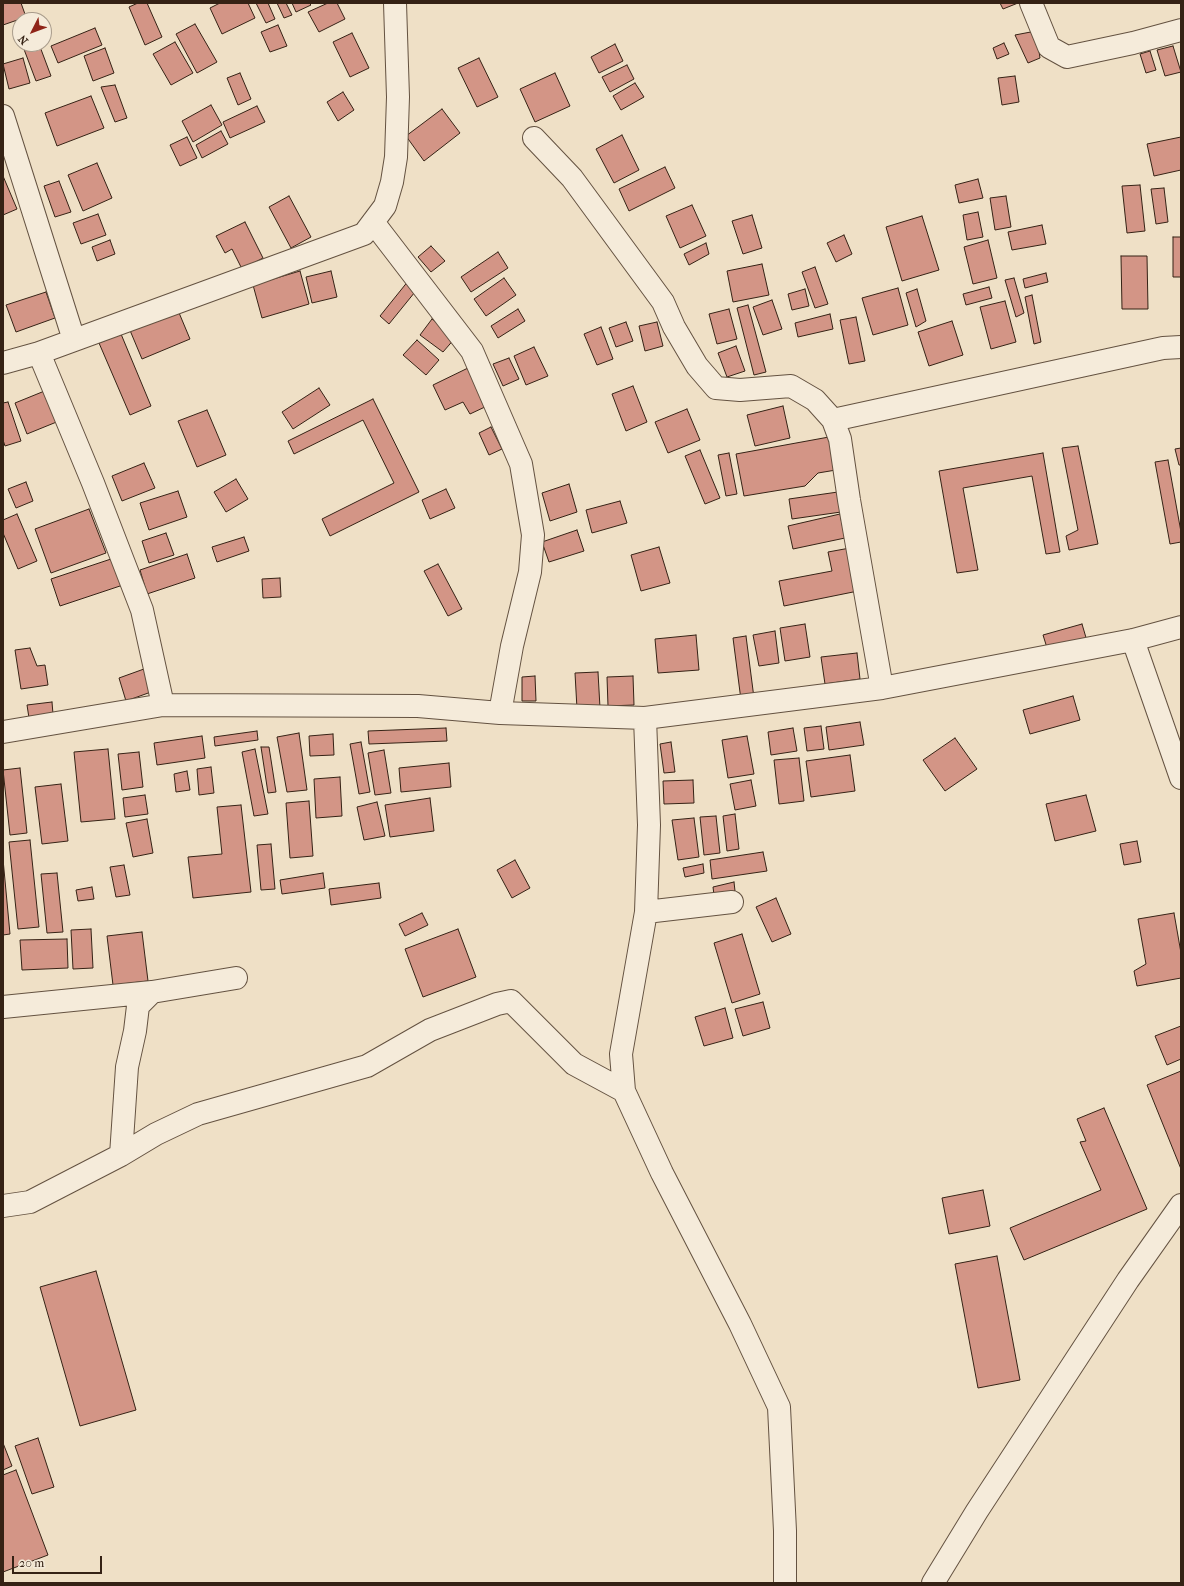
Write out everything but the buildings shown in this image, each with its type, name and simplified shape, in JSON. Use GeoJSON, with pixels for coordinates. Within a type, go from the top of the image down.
{"type":"FeatureCollection","features":[{"type":"Feature","properties":{"kind":"street"},"geometry":{"type":"LineString","coordinates":[[1031,3],[1050,47],[1068,57],[1133,43],[1181,30]]}},
{"type":"Feature","properties":{"kind":"street"},"geometry":{"type":"LineString","coordinates":[[3,363],[39,353],[364,234],[385,206],[392,182],[396,157],[398,97],[395,9]]}},
{"type":"Feature","properties":{"kind":"street"},"geometry":{"type":"LineString","coordinates":[[3,116],[74,340]]}},
{"type":"Feature","properties":{"kind":"street"},"geometry":{"type":"LineString","coordinates":[[534,138],[572,178],[663,302],[674,327],[697,366],[716,388],[740,390],[791,386],[815,400],[833,420],[840,439],[850,508],[882,688]]}},
{"type":"Feature","properties":{"kind":"street"},"geometry":{"type":"LineString","coordinates":[[373,222],[472,351],[521,464],[533,535],[530,572],[512,646],[500,713]]}},
{"type":"Feature","properties":{"kind":"street"},"geometry":{"type":"LineString","coordinates":[[833,420],[1163,348],[1181,347]]}},
{"type":"Feature","properties":{"kind":"street"},"geometry":{"type":"LineString","coordinates":[[39,353],[93,483],[142,610],[163,705]]}},
{"type":"Feature","properties":{"kind":"street"},"geometry":{"type":"LineString","coordinates":[[3,732],[163,705],[418,706],[500,713],[645,718],[882,688],[1133,640],[1181,627]]}},
{"type":"Feature","properties":{"kind":"street"},"geometry":{"type":"LineString","coordinates":[[1133,640],[1181,778]]}},
{"type":"Feature","properties":{"kind":"street"},"geometry":{"type":"LineString","coordinates":[[645,718],[649,825],[646,912],[621,1054],[624,1091],[662,1173],[740,1324],[779,1407],[785,1531],[785,1583]]}},
{"type":"Feature","properties":{"kind":"street"},"geometry":{"type":"LineString","coordinates":[[646,912],[732,902]]}},
{"type":"Feature","properties":{"kind":"street"},"geometry":{"type":"LineString","coordinates":[[3,1007],[152,992],[236,978]]}},
{"type":"Feature","properties":{"kind":"street"},"geometry":{"type":"LineString","coordinates":[[121,1154],[127,1067],[135,1032],[138,1006],[152,992]]}},
{"type":"Feature","properties":{"kind":"street"},"geometry":{"type":"LineString","coordinates":[[3,1206],[30,1202],[156,1134],[198,1114],[367,1066],[430,1030],[497,1004],[510,1001],[574,1064],[624,1091]]}},
{"type":"Feature","properties":{"kind":"street"},"geometry":{"type":"LineString","coordinates":[[933,1583],[977,1512],[1128,1280],[1181,1205]]}}]}
